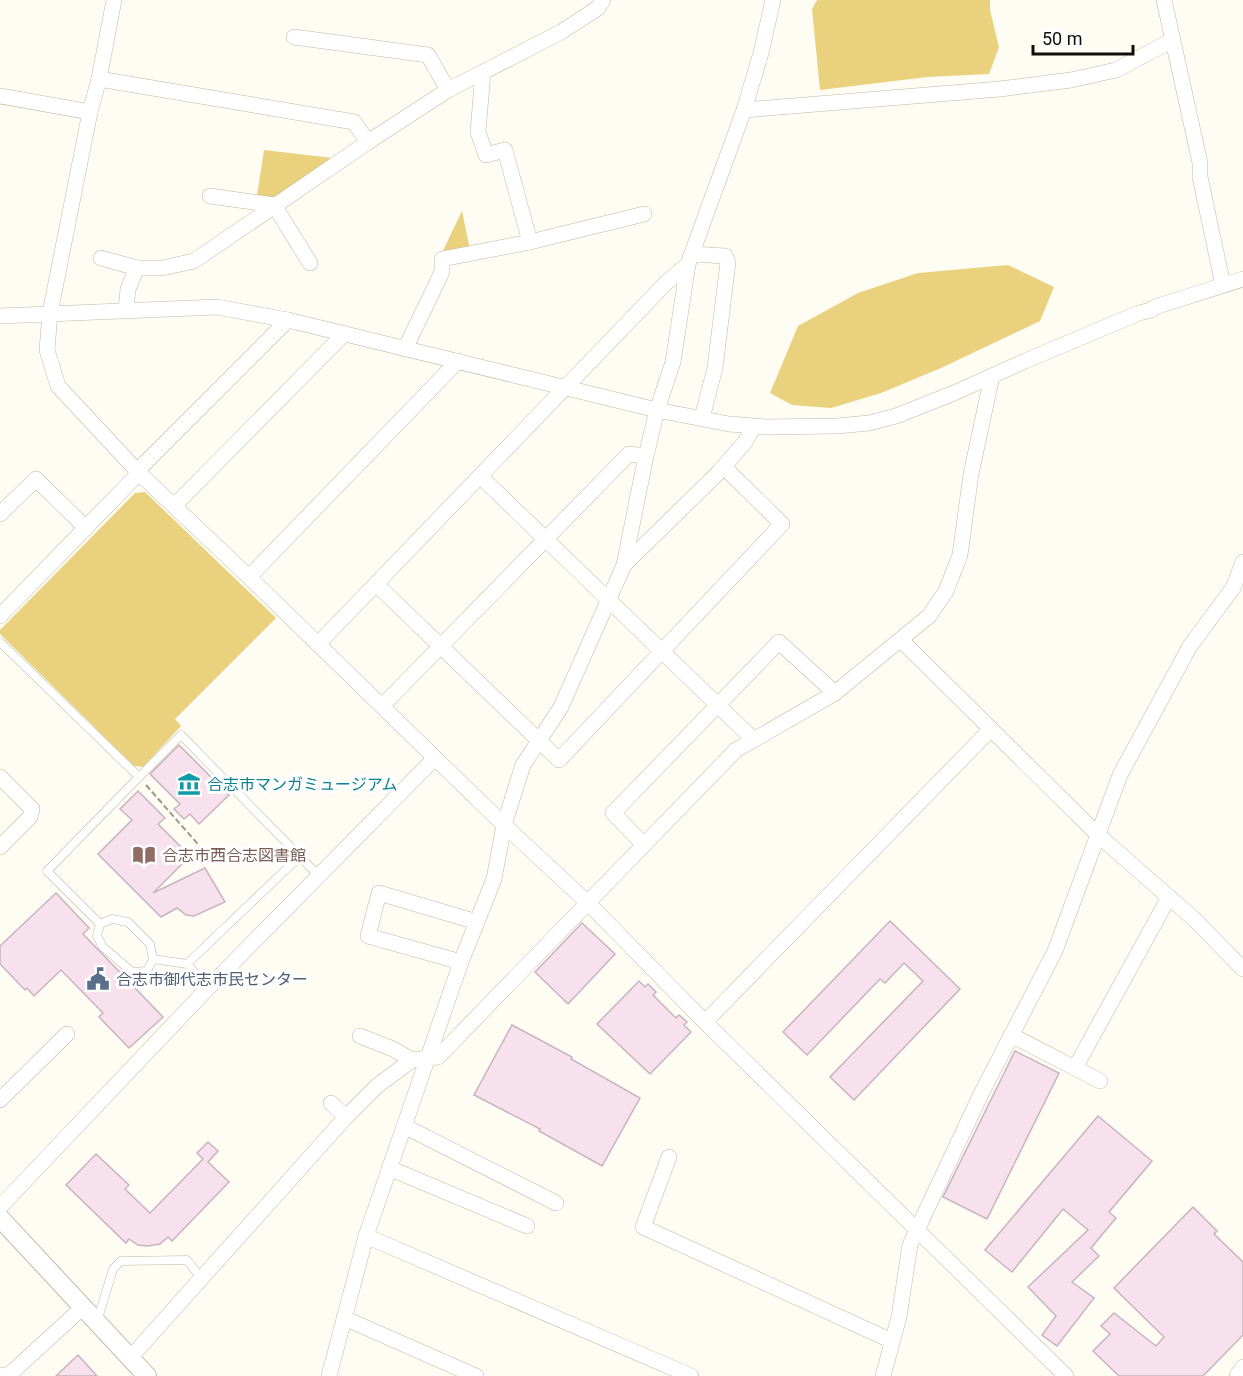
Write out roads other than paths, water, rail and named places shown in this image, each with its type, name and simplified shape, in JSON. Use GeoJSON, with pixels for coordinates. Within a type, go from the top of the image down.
{"type":"FeatureCollection","features":[{"type":"Feature","properties":{"kind":"street"},"geometry":{"type":"LineString","coordinates":[[114,0],[50,313],[47,350],[57,386],[139,474],[587,902],[705,1022],[1066,1376]]}},
{"type":"Feature","properties":{"kind":"street"},"geometry":{"type":"LineString","coordinates":[[101,258],[137,267],[162,268],[194,261],[448,90],[561,32],[598,8],[603,0]]}},
{"type":"Feature","properties":{"kind":"street"},"geometry":{"type":"LineString","coordinates":[[329,1376],[366,1236],[461,962],[494,879],[504,825],[523,765],[561,706],[624,565],[657,410],[673,362],[690,259],[744,110],[761,53],[773,0]]}},
{"type":"Feature","properties":{"kind":"street"},"geometry":{"type":"LineString","coordinates":[[1164,0],[1200,163],[1200,177],[1223,285]]}},
{"type":"Feature","properties":{"kind":"street"},"geometry":{"type":"LineString","coordinates":[[294,37],[429,55],[448,90]]}},
{"type":"Feature","properties":{"kind":"street"},"geometry":{"type":"LineString","coordinates":[[744,110],[1000,89],[1071,80],[1116,70],[1171,40]]}},
{"type":"Feature","properties":{"kind":"street"},"geometry":{"type":"LineString","coordinates":[[483,72],[478,132],[486,155],[505,150],[530,242]]}},
{"type":"Feature","properties":{"kind":"street"},"geometry":{"type":"LineString","coordinates":[[99,79],[354,122],[368,142]]}},
{"type":"Feature","properties":{"kind":"street"},"geometry":{"type":"LineString","coordinates":[[0,96],[90,112]]}},
{"type":"Feature","properties":{"kind":"street"},"geometry":{"type":"LineString","coordinates":[[210,196],[274,205]]}},
{"type":"Feature","properties":{"kind":"street"},"geometry":{"type":"LineString","coordinates":[[274,205],[310,264]]}},
{"type":"Feature","properties":{"kind":"street"},"geometry":{"type":"LineString","coordinates":[[405,349],[442,272],[442,260],[530,242],[644,214]]}},
{"type":"Feature","properties":{"kind":"street"},"geometry":{"type":"LineString","coordinates":[[318,644],[690,259],[726,256],[728,262],[716,368],[702,418]]}},
{"type":"Feature","properties":{"kind":"street"},"geometry":{"type":"LineString","coordinates":[[126,310],[128,289],[137,267]]}},
{"type":"Feature","properties":{"kind":"street"},"geometry":{"type":"LineString","coordinates":[[0,316],[217,307],[288,320],[657,410],[754,427],[837,426],[869,423],[896,416],[1138,313],[1243,279]]}},
{"type":"Feature","properties":{"kind":"street"},"geometry":{"type":"LineString","coordinates":[[0,616],[139,474],[142,466],[288,320]]}},
{"type":"Feature","properties":{"kind":"street"},"geometry":{"type":"LineString","coordinates":[[174,506],[344,334]]}},
{"type":"Feature","properties":{"kind":"street"},"geometry":{"type":"LineString","coordinates":[[249,577],[458,361]]}},
{"type":"Feature","properties":{"kind":"street"},"geometry":{"type":"LineString","coordinates":[[130,1358],[346,1117],[377,1086],[412,1060],[438,1057],[736,750],[835,693],[929,616],[946,591],[960,555],[971,474],[993,376]]}},
{"type":"Feature","properties":{"kind":"street"},"geometry":{"type":"LineString","coordinates":[[624,565],[724,466],[745,442],[754,427]]}},
{"type":"Feature","properties":{"kind":"street"},"geometry":{"type":"LineString","coordinates":[[383,705],[628,454],[646,456]]}},
{"type":"Feature","properties":{"kind":"street"},"geometry":{"type":"LineString","coordinates":[[376,584],[560,760],[782,524],[724,466]]}},
{"type":"Feature","properties":{"kind":"street"},"geometry":{"type":"LineString","coordinates":[[480,476],[753,739]]}},
{"type":"Feature","properties":{"kind":"street"},"geometry":{"type":"LineString","coordinates":[[0,514],[36,479],[86,528]]}},
{"type":"Feature","properties":{"kind":"street"},"geometry":{"type":"LineString","coordinates":[[885,1375],[899,1317],[910,1245],[917,1229],[982,1092],[1055,951],[1120,776],[1190,646],[1238,591],[1243,562]]}},
{"type":"Feature","properties":{"kind":"street"},"geometry":{"type":"LineString","coordinates":[[901,640],[1097,834],[1169,897],[1243,969]]}},
{"type":"Feature","properties":{"kind":"street"},"geometry":{"type":"LineString","coordinates":[[644,844],[613,813],[779,642],[835,693]]}},
{"type":"Feature","properties":{"kind":"street"},"geometry":{"type":"LineString","coordinates":[[705,1022],[991,729]]}},
{"type":"Feature","properties":{"kind":"street"},"geometry":{"type":"LineString","coordinates":[[0,1207],[208,988],[435,758]]}},
{"type":"Feature","properties":{"kind":"street"},"geometry":{"type":"LineString","coordinates":[[0,777],[32,809],[30,817],[0,847]]}},
{"type":"Feature","properties":{"kind":"street"},"geometry":{"type":"LineString","coordinates":[[461,962],[368,936],[379,893],[477,922]]}},
{"type":"Feature","properties":{"kind":"street"},"geometry":{"type":"LineString","coordinates":[[1075,1068],[1169,897]]}},
{"type":"Feature","properties":{"kind":"street"},"geometry":{"type":"LineString","coordinates":[[0,1100],[67,1034]]}},
{"type":"Feature","properties":{"kind":"street"},"geometry":{"type":"LineString","coordinates":[[1011,1035],[1100,1080]]}},
{"type":"Feature","properties":{"kind":"street"},"geometry":{"type":"LineString","coordinates":[[360,1036],[393,1048],[412,1060]]}},
{"type":"Feature","properties":{"kind":"street"},"geometry":{"type":"LineString","coordinates":[[331,1103],[346,1117]]}},
{"type":"Feature","properties":{"kind":"street"},"geometry":{"type":"LineString","coordinates":[[404,1126],[556,1203]]}},
{"type":"Feature","properties":{"kind":"street"},"geometry":{"type":"LineString","coordinates":[[669,1157],[643,1227],[892,1341]]}},
{"type":"Feature","properties":{"kind":"street"},"geometry":{"type":"LineString","coordinates":[[389,1168],[527,1226]]}},
{"type":"Feature","properties":{"kind":"street"},"geometry":{"type":"LineString","coordinates":[[0,1218],[147,1376]]}},
{"type":"Feature","properties":{"kind":"street"},"geometry":{"type":"LineString","coordinates":[[366,1236],[691,1376]]}},
{"type":"Feature","properties":{"kind":"street"},"geometry":{"type":"LineString","coordinates":[[0,1376],[10,1374],[82,1308]]}},
{"type":"Feature","properties":{"kind":"street"},"geometry":{"type":"LineString","coordinates":[[344,1318],[476,1376]]}},
{"type":"Feature","properties":{"kind":"street"},"geometry":{"type":"LineString","coordinates":[[1237,1376],[1243,1367]]}},
{"type":"Feature","properties":{"kind":"lane"},"geometry":{"type":"LineString","coordinates":[[0,642],[139,777]]}},
{"type":"Feature","properties":{"kind":"lane"},"geometry":{"type":"LineString","coordinates":[[100,924],[47,871],[181,735],[318,875]]}},
{"type":"Feature","properties":{"kind":"lane"},"geometry":{"type":"LineString","coordinates":[[187,964],[300,856]]}},
{"type":"Feature","properties":{"kind":"lane"},"geometry":{"type":"LineString","coordinates":[[112,919],[128,922],[150,944],[153,959],[147,971],[132,972],[103,946],[97,936],[100,924],[112,919]]}},
{"type":"Feature","properties":{"kind":"lane"},"geometry":{"type":"LineString","coordinates":[[153,959],[187,964],[208,988]]}},
{"type":"Feature","properties":{"kind":"lane"},"geometry":{"type":"LineString","coordinates":[[97,1323],[113,1269],[122,1261],[187,1260],[201,1278]]}},
{"type":"Feature","properties":{"kind":"place","name":"合志市マンガミュージアム"},"geometry":{"type":"Point","coordinates":[189,784]}},
{"type":"Feature","properties":{"kind":"place","name":"合志市西合志図書館"},"geometry":{"type":"Point","coordinates":[144,855]}},
{"type":"Feature","properties":{"kind":"place","name":"合志市御代志市民センター"},"geometry":{"type":"Point","coordinates":[98,979]}}]}
